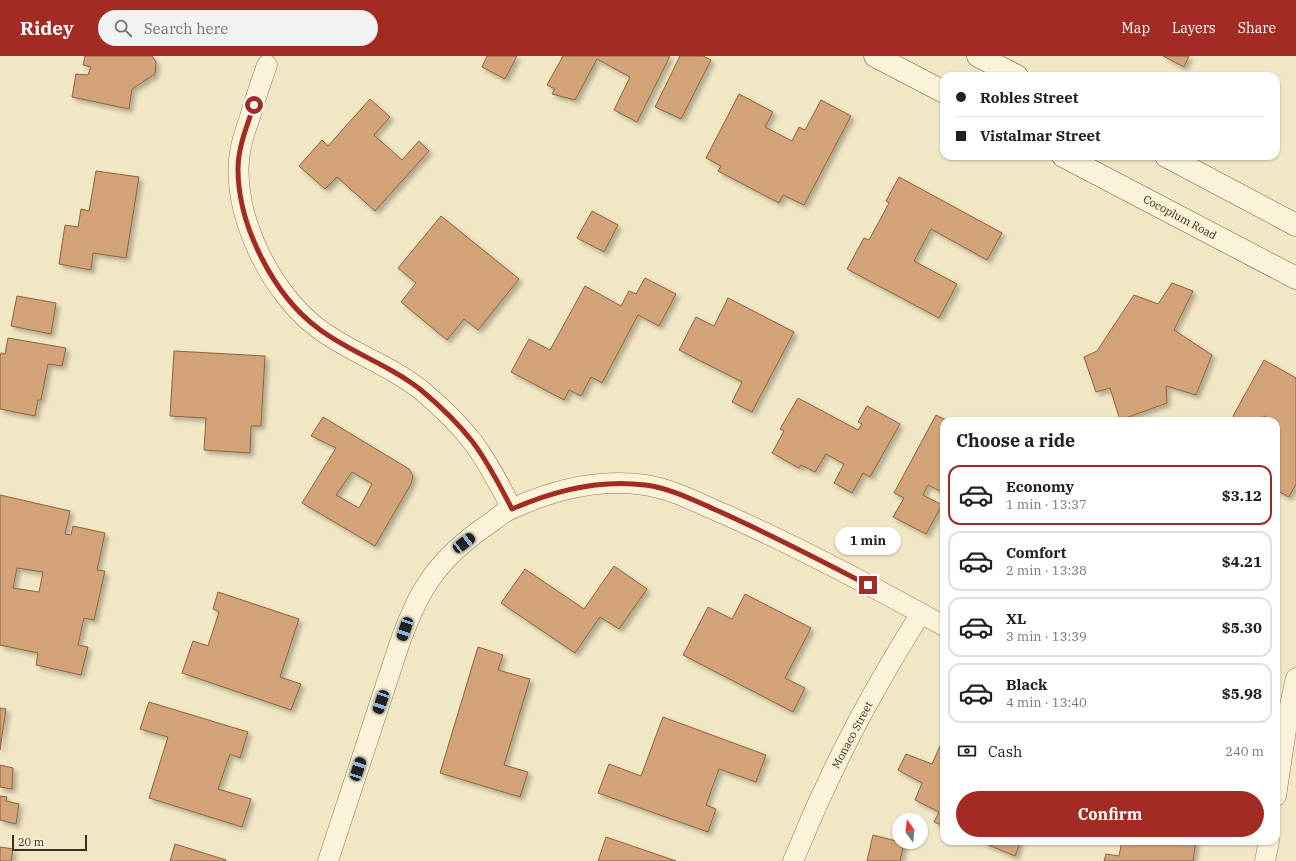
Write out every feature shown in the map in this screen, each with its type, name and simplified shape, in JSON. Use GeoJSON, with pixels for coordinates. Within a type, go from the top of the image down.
{"type":"FeatureCollection","features":[{"type":"Feature","properties":{"kind":"street"},"geometry":{"type":"LineString","coordinates":[[874,56],[940,90]]}},
{"type":"Feature","properties":{"kind":"street"},"geometry":{"type":"LineString","coordinates":[[978,56],[1009,72]]}},
{"type":"Feature","properties":{"kind":"street"},"geometry":{"type":"LineString","coordinates":[[267,65],[244,136],[238,168],[241,202],[245,217],[263,261],[294,306],[306,319],[334,339],[404,378],[420,389],[444,410],[475,446],[512,509]]}},
{"type":"Feature","properties":{"kind":"street","name":"Cocoplum Road"},"geometry":{"type":"LineString","coordinates":[[1071,160],[1296,278]]}},
{"type":"Feature","properties":{"kind":"street"},"geometry":{"type":"LineString","coordinates":[[1174,160],[1296,225]]}},
{"type":"Feature","properties":{"kind":"street"},"geometry":{"type":"LineString","coordinates":[[328,861],[400,642],[418,597],[430,579],[464,543],[487,524],[508,510],[537,498],[593,485],[620,483],[645,485],[667,490],[686,497],[785,542],[940,624]]}},
{"type":"Feature","properties":{"kind":"street","name":"Monaco Street"},"geometry":{"type":"LineString","coordinates":[[793,861],[838,760],[881,680],[921,613]]}},
{"type":"Feature","properties":{"kind":"street"},"geometry":{"type":"LineString","coordinates":[[1280,744],[1296,678]]}},
{"type":"Feature","properties":{"kind":"street"},"geometry":{"type":"LineString","coordinates":[[1265,861],[1268,845]]}},
{"type":"Feature","properties":{"kind":"building"},"geometry":{"type":"Polygon","coordinates":[[[85,56],[152,56],[156,62],[155,74],[132,89],[129,109],[72,97],[76,74],[88,75],[91,67],[83,65],[85,56]]]}},
{"type":"Feature","properties":{"kind":"building"},"geometry":{"type":"Polygon","coordinates":[[[487,56],[517,56],[505,79],[482,67],[487,56]]]}},
{"type":"Feature","properties":{"kind":"building"},"geometry":{"type":"Polygon","coordinates":[[[563,56],[670,56],[637,122],[614,110],[630,77],[597,59],[575,100],[552,94],[555,89],[547,85],[563,56]]]}},
{"type":"Feature","properties":{"kind":"building"},"geometry":{"type":"Polygon","coordinates":[[[680,56],[703,56],[711,60],[681,119],[655,107],[680,56]]]}},
{"type":"Feature","properties":{"kind":"building"},"geometry":{"type":"Polygon","coordinates":[[[1163,56],[1189,56],[1184,67],[1163,56]]]}},
{"type":"Feature","properties":{"kind":"building"},"geometry":{"type":"Polygon","coordinates":[[[739,94],[773,112],[765,127],[792,141],[799,127],[805,130],[821,100],[851,116],[804,205],[783,195],[779,203],[718,171],[721,166],[706,158],[739,94]]]}},
{"type":"Feature","properties":{"kind":"building"},"geometry":{"type":"Polygon","coordinates":[[[370,99],[390,117],[374,135],[402,160],[419,141],[429,151],[375,211],[337,177],[325,189],[299,166],[322,140],[328,146],[370,99]]]}},
{"type":"Feature","properties":{"kind":"building"},"geometry":{"type":"Polygon","coordinates":[[[96,171],[139,177],[126,258],[93,253],[91,270],[59,264],[65,225],[78,227],[81,209],[89,211],[96,171]]]}},
{"type":"Feature","properties":{"kind":"building"},"geometry":{"type":"Polygon","coordinates":[[[899,177],[1002,233],[987,260],[931,229],[914,261],[957,284],[939,318],[847,269],[864,238],[869,240],[889,203],[886,201],[899,177]]]}},
{"type":"Feature","properties":{"kind":"building"},"geometry":{"type":"Polygon","coordinates":[[[592,211],[618,225],[604,252],[577,238],[592,211]]]}},
{"type":"Feature","properties":{"kind":"building"},"geometry":{"type":"Polygon","coordinates":[[[441,216],[519,279],[478,330],[464,319],[447,340],[401,302],[416,283],[398,268],[441,216]]]}},
{"type":"Feature","properties":{"kind":"building"},"geometry":{"type":"Polygon","coordinates":[[[645,278],[676,294],[659,326],[638,315],[602,383],[591,377],[581,396],[569,390],[564,400],[511,372],[529,339],[550,350],[585,286],[621,306],[629,291],[636,294],[645,278]]]}},
{"type":"Feature","properties":{"kind":"building"},"geometry":{"type":"Polygon","coordinates":[[[1172,283],[1193,291],[1174,330],[1212,355],[1196,395],[1166,386],[1167,403],[1128,417],[1119,417],[1110,388],[1096,392],[1084,357],[1097,351],[1134,295],[1158,304],[1172,283]]]}},
{"type":"Feature","properties":{"kind":"building"},"geometry":{"type":"Polygon","coordinates":[[[17,296],[56,303],[51,334],[11,326],[17,296]]]}},
{"type":"Feature","properties":{"kind":"building"},"geometry":{"type":"Polygon","coordinates":[[[728,298],[794,332],[752,412],[732,402],[742,382],[679,350],[696,317],[714,326],[728,298]]]}},
{"type":"Feature","properties":{"kind":"building"},"geometry":{"type":"Polygon","coordinates":[[[8,338],[66,348],[62,366],[48,364],[41,400],[38,400],[35,416],[0,409],[0,357],[1,353],[5,354],[8,338]]]}},
{"type":"Feature","properties":{"kind":"building"},"geometry":{"type":"Polygon","coordinates":[[[174,351],[265,356],[261,426],[251,426],[250,453],[204,450],[206,418],[170,416],[174,351]]]}},
{"type":"Feature","properties":{"kind":"building"},"geometry":{"type":"Polygon","coordinates":[[[1264,360],[1296,378],[1296,484],[1289,497],[1280,492],[1280,417],[1233,416],[1264,360]]]}},
{"type":"Feature","properties":{"kind":"building"},"geometry":{"type":"Polygon","coordinates":[[[798,398],[858,430],[862,424],[858,422],[867,406],[900,424],[870,477],[863,473],[852,493],[834,483],[844,464],[826,454],[815,472],[801,465],[799,468],[772,453],[784,431],[780,429],[798,398]]]}},
{"type":"Feature","properties":{"kind":"building"},"geometry":{"type":"Polygon","coordinates":[[[936,415],[940,417],[940,491],[928,485],[923,495],[940,504],[940,509],[926,534],[893,517],[904,498],[894,493],[936,415]]]}},
{"type":"Feature","properties":{"kind":"building"},"geometry":{"type":"Polygon","coordinates":[[[323,417],[409,469],[413,476],[411,484],[375,546],[302,503],[336,448],[311,436],[323,417]],[[352,472],[336,495],[359,508],[372,484],[352,472]]]}},
{"type":"Feature","properties":{"kind":"building"},"geometry":{"type":"Polygon","coordinates":[[[0,495],[70,511],[65,534],[71,535],[73,526],[105,533],[97,570],[105,571],[94,620],[84,618],[78,645],[88,647],[81,675],[36,665],[38,653],[0,645],[0,495]],[[17,568],[13,588],[39,592],[43,572],[17,568]]]}},
{"type":"Feature","properties":{"kind":"building"},"geometry":{"type":"Polygon","coordinates":[[[614,566],[647,589],[619,629],[600,617],[575,653],[501,603],[525,569],[584,609],[614,566]]]}},
{"type":"Feature","properties":{"kind":"building"},"geometry":{"type":"Polygon","coordinates":[[[218,592],[299,619],[280,677],[301,684],[291,710],[182,673],[193,641],[208,646],[219,612],[213,609],[218,592]]]}},
{"type":"Feature","properties":{"kind":"building"},"geometry":{"type":"Polygon","coordinates":[[[745,594],[811,628],[785,678],[805,688],[793,712],[683,655],[708,607],[732,619],[745,594]]]}},
{"type":"Feature","properties":{"kind":"building"},"geometry":{"type":"Polygon","coordinates":[[[478,647],[503,655],[498,670],[530,679],[504,765],[528,772],[520,797],[440,773],[478,647]]]}},
{"type":"Feature","properties":{"kind":"building"},"geometry":{"type":"Polygon","coordinates":[[[149,702],[248,732],[240,758],[230,754],[218,789],[251,799],[242,827],[149,798],[168,737],[140,729],[149,702]]]}},
{"type":"Feature","properties":{"kind":"building"},"geometry":{"type":"Polygon","coordinates":[[[0,708],[6,709],[0,750],[0,708]]]}},
{"type":"Feature","properties":{"kind":"building"},"geometry":{"type":"Polygon","coordinates":[[[663,717],[766,755],[756,782],[719,769],[706,805],[716,809],[708,832],[598,793],[609,764],[641,776],[663,717]]]}},
{"type":"Feature","properties":{"kind":"building"},"geometry":{"type":"Polygon","coordinates":[[[940,746],[940,824],[934,822],[939,812],[915,800],[922,783],[898,770],[906,754],[932,764],[940,746]]]}},
{"type":"Feature","properties":{"kind":"building"},"geometry":{"type":"Polygon","coordinates":[[[0,765],[13,768],[12,789],[0,787],[0,765]]]}},
{"type":"Feature","properties":{"kind":"building"},"geometry":{"type":"Polygon","coordinates":[[[0,796],[7,797],[6,801],[19,804],[16,824],[0,820],[0,796]]]}},
{"type":"Feature","properties":{"kind":"building"},"geometry":{"type":"Polygon","coordinates":[[[873,835],[892,840],[892,849],[903,849],[900,861],[867,861],[873,835]]]}},
{"type":"Feature","properties":{"kind":"building"},"geometry":{"type":"Polygon","coordinates":[[[606,837],[676,861],[598,861],[606,837]]]}},
{"type":"Feature","properties":{"kind":"building"},"geometry":{"type":"Polygon","coordinates":[[[175,844],[226,860],[170,861],[175,844]]]}},
{"type":"Feature","properties":{"kind":"building"},"geometry":{"type":"Polygon","coordinates":[[[989,845],[1019,845],[1015,856],[989,845]]]}},
{"type":"Feature","properties":{"kind":"building"},"geometry":{"type":"Polygon","coordinates":[[[1121,845],[1195,845],[1193,861],[1104,861],[1106,854],[1119,856],[1121,845]]]}},
{"type":"Feature","properties":{"kind":"building"},"geometry":{"type":"Polygon","coordinates":[[[0,847],[13,849],[11,861],[0,861],[0,847]]]}},
{"type":"Feature","properties":{"kind":"route"},"geometry":{"type":"LineString","coordinates":[[254,105],[240,151],[238,168],[239,184],[241,202],[250,233],[263,261],[270,272],[294,306],[306,319],[334,339],[404,378],[420,389],[444,410],[477,448],[512,509],[537,498],[593,485],[620,483],[645,485],[667,490],[686,497],[734,518],[821,560],[868,585]]}}]}
